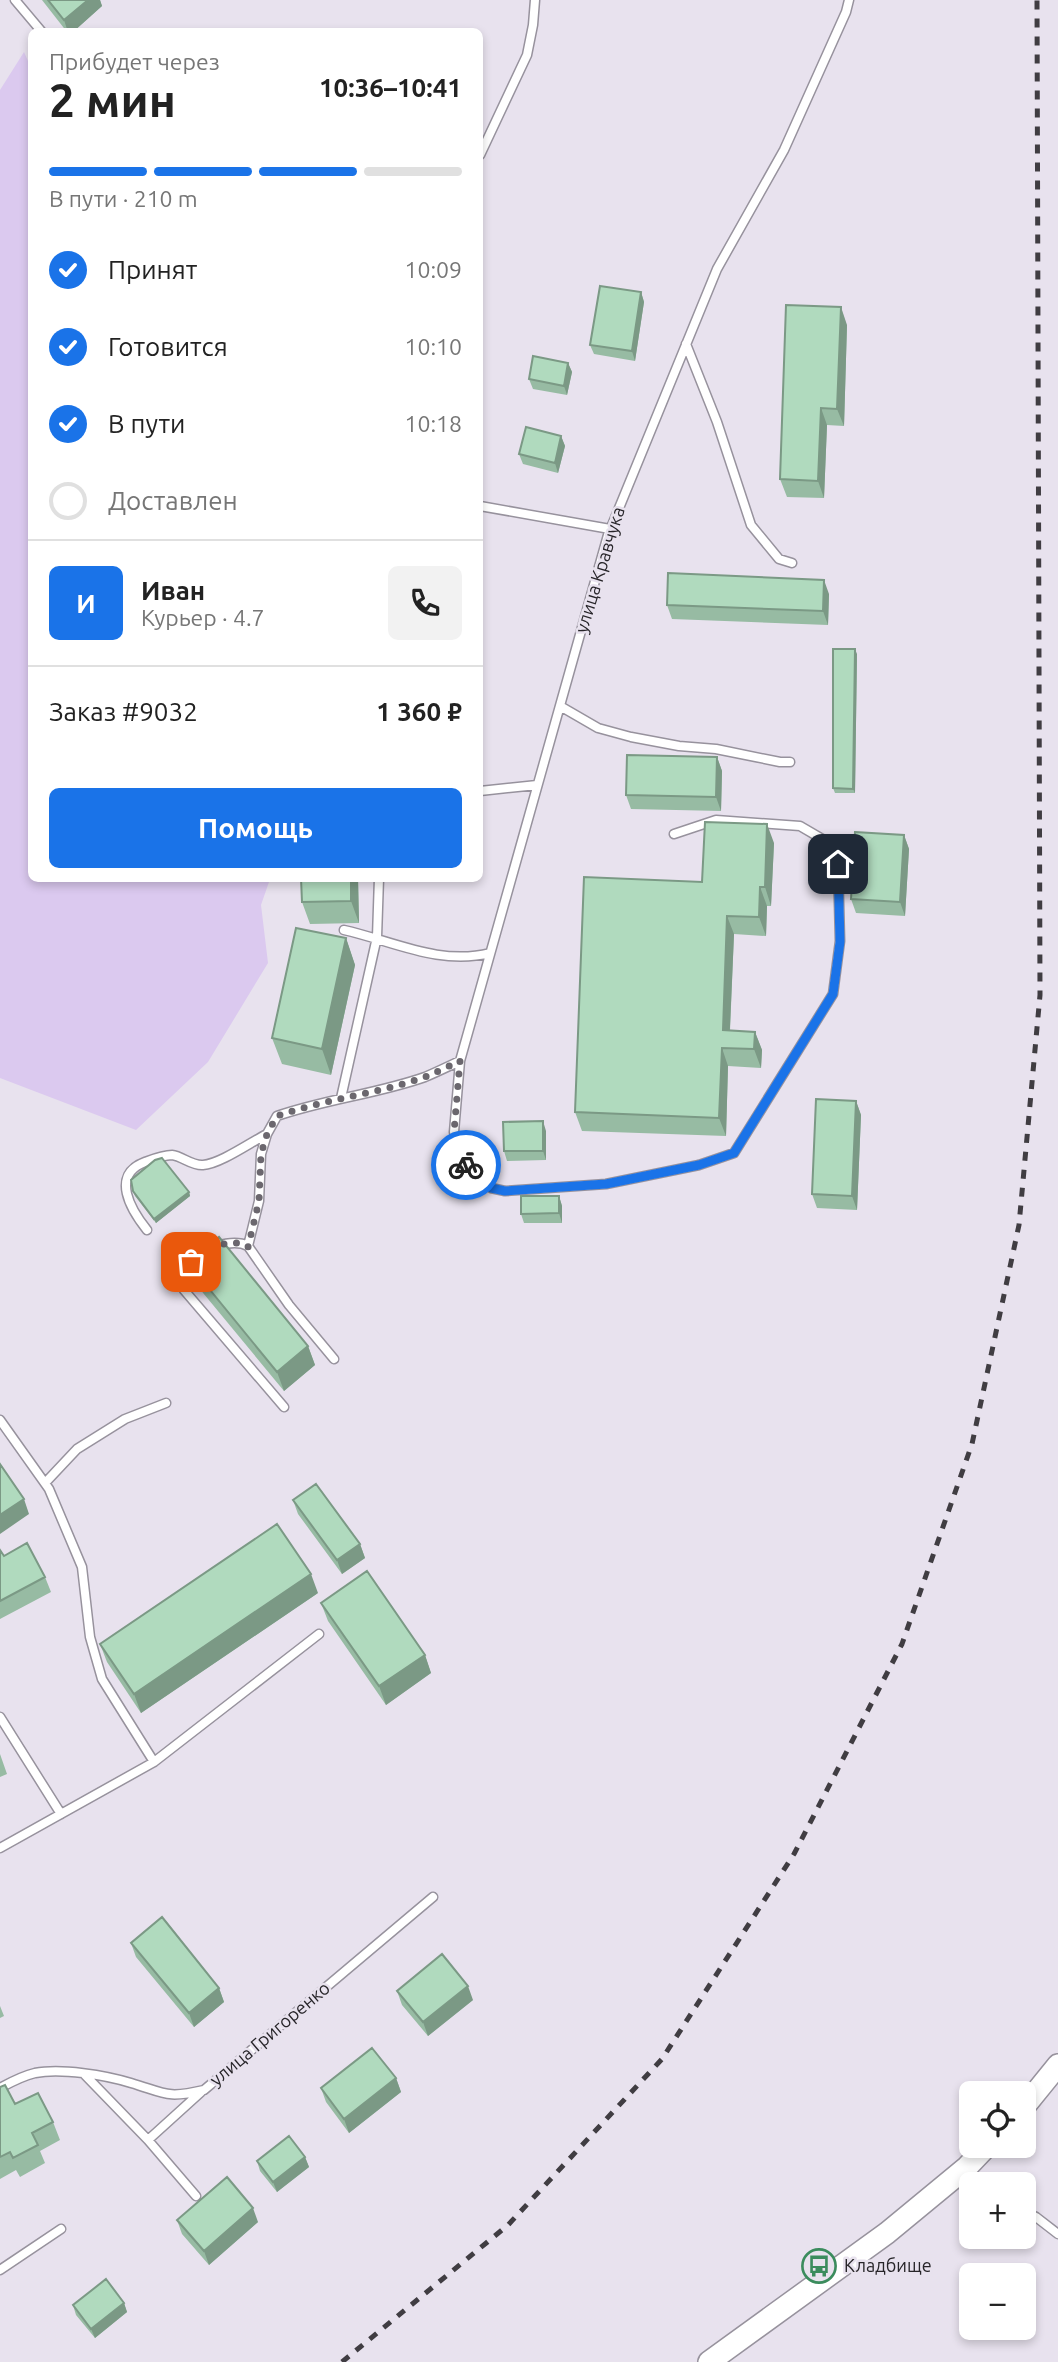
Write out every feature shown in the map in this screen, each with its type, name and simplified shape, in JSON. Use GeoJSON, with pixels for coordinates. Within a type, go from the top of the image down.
{"type":"FeatureCollection","features":[{"type":"Feature","properties":{"kind":"main road"},"geometry":{"type":"LineString","coordinates":[[1036,2092],[1058,2065]]}},
{"type":"Feature","properties":{"kind":"main road"},"geometry":{"type":"LineString","coordinates":[[709,2362],[887,2233],[959,2185]]}},
{"type":"Feature","properties":{"kind":"lane"},"geometry":{"type":"LineString","coordinates":[[15,0],[38,28]]}},
{"type":"Feature","properties":{"kind":"lane"},"geometry":{"type":"LineString","coordinates":[[483,149],[527,55],[535,0]]}},
{"type":"Feature","properties":{"kind":"lane","name":"улица Кравчука"},"geometry":{"type":"LineString","coordinates":[[674,834],[716,820],[800,826],[824,840],[838,864],[840,942],[833,994],[734,1153],[699,1165],[606,1184],[505,1191],[491,1188],[464,1163],[454,1132],[460,1061],[610,529],[717,269],[784,150],[849,0]]}},
{"type":"Feature","properties":{"kind":"lane"},"geometry":{"type":"LineString","coordinates":[[686,344],[717,422],[751,526],[779,559],[792,563]]}},
{"type":"Feature","properties":{"kind":"lane"},"geometry":{"type":"LineString","coordinates":[[483,507],[610,529]]}},
{"type":"Feature","properties":{"kind":"lane"},"geometry":{"type":"LineString","coordinates":[[560,706],[598,728],[631,737],[790,762]]}},
{"type":"Feature","properties":{"kind":"lane"},"geometry":{"type":"LineString","coordinates":[[483,791],[537,785]]}},
{"type":"Feature","properties":{"kind":"lane"},"geometry":{"type":"LineString","coordinates":[[341,1098],[377,937],[379,882]]}},
{"type":"Feature","properties":{"kind":"lane"},"geometry":{"type":"LineString","coordinates":[[344,929],[437,956],[473,957],[490,953]]}},
{"type":"Feature","properties":{"kind":"lane"},"geometry":{"type":"LineString","coordinates":[[248,1247],[259,1201],[261,1154],[267,1134],[277,1116],[312,1104],[426,1076],[460,1061]]}},
{"type":"Feature","properties":{"kind":"lane"},"geometry":{"type":"LineString","coordinates":[[147,1230],[132,1211],[125,1190],[130,1174],[139,1164],[172,1155],[202,1165],[267,1134]]}},
{"type":"Feature","properties":{"kind":"lane"},"geometry":{"type":"LineString","coordinates":[[212,1247],[228,1243],[248,1247],[289,1305],[334,1359]]}},
{"type":"Feature","properties":{"kind":"lane"},"geometry":{"type":"LineString","coordinates":[[202,1255],[191,1262],[182,1279],[184,1290],[284,1407]]}},
{"type":"Feature","properties":{"kind":"lane"},"geometry":{"type":"LineString","coordinates":[[45,1483],[77,1449],[125,1419],[166,1403]]}},
{"type":"Feature","properties":{"kind":"lane"},"geometry":{"type":"LineString","coordinates":[[0,1420],[45,1483],[82,1567],[90,1637],[102,1679],[154,1762]]}},
{"type":"Feature","properties":{"kind":"lane"},"geometry":{"type":"LineString","coordinates":[[0,1848],[154,1762],[319,1634]]}},
{"type":"Feature","properties":{"kind":"lane"},"geometry":{"type":"LineString","coordinates":[[0,1717],[61,1814]]}},
{"type":"Feature","properties":{"kind":"lane","name":"улица Григоренко"},"geometry":{"type":"LineString","coordinates":[[0,2088],[36,2073],[57,2071],[129,2082],[161,2094],[179,2096],[204,2090],[433,1897]]}},
{"type":"Feature","properties":{"kind":"lane"},"geometry":{"type":"LineString","coordinates":[[85,2075],[148,2140],[196,2196]]}},
{"type":"Feature","properties":{"kind":"lane"},"geometry":{"type":"LineString","coordinates":[[148,2140],[204,2090]]}},
{"type":"Feature","properties":{"kind":"lane"},"geometry":{"type":"LineString","coordinates":[[1036,2217],[1058,2234]]}},
{"type":"Feature","properties":{"kind":"lane"},"geometry":{"type":"LineString","coordinates":[[0,2270],[61,2229]]}},
{"type":"Feature","properties":{"kind":"shaded area"},"geometry":{"type":"Polygon","coordinates":[[[24,52],[28,61],[28,882],[269,882],[261,905],[268,963],[208,1062],[136,1130],[0,1078],[0,90],[24,52]]]}},
{"type":"Feature","properties":{"kind":"building"},"geometry":{"type":"Polygon","coordinates":[[[48,0],[88,0],[64,20],[48,0]]]}},
{"type":"Feature","properties":{"kind":"building"},"geometry":{"type":"Polygon","coordinates":[[[600,286],[641,292],[632,351],[590,345],[600,286]]]}},
{"type":"Feature","properties":{"kind":"building"},"geometry":{"type":"Polygon","coordinates":[[[786,305],[841,307],[837,409],[821,408],[818,481],[780,479],[786,305]]]}},
{"type":"Feature","properties":{"kind":"building"},"geometry":{"type":"Polygon","coordinates":[[[533,356],[568,363],[564,386],[529,379],[533,356]]]}},
{"type":"Feature","properties":{"kind":"building"},"geometry":{"type":"Polygon","coordinates":[[[526,427],[561,436],[555,463],[519,454],[526,427]]]}},
{"type":"Feature","properties":{"kind":"building"},"geometry":{"type":"Polygon","coordinates":[[[668,573],[824,580],[823,611],[667,605],[668,573]]]}},
{"type":"Feature","properties":{"kind":"building"},"geometry":{"type":"Polygon","coordinates":[[[833,649],[855,649],[853,789],[833,788],[833,649]]]}},
{"type":"Feature","properties":{"kind":"building"},"geometry":{"type":"Polygon","coordinates":[[[627,755],[717,757],[716,797],[626,795],[627,755]]]}},
{"type":"Feature","properties":{"kind":"building"},"geometry":{"type":"Polygon","coordinates":[[[705,822],[767,824],[765,887],[760,887],[759,917],[727,916],[723,1030],[755,1032],[754,1049],[722,1048],[719,1118],[575,1112],[584,877],[702,882],[705,822]]]}},
{"type":"Feature","properties":{"kind":"building"},"geometry":{"type":"Polygon","coordinates":[[[855,832],[904,835],[900,902],[851,899],[855,832]]]}},
{"type":"Feature","properties":{"kind":"building"},"geometry":{"type":"Polygon","coordinates":[[[301,882],[351,882],[351,901],[302,902],[301,882]]]}},
{"type":"Feature","properties":{"kind":"building"},"geometry":{"type":"Polygon","coordinates":[[[296,928],[346,938],[322,1049],[272,1038],[296,928]]]}},
{"type":"Feature","properties":{"kind":"building"},"geometry":{"type":"Polygon","coordinates":[[[816,1099],[856,1101],[852,1196],[812,1194],[816,1099]]]}},
{"type":"Feature","properties":{"kind":"building"},"geometry":{"type":"Polygon","coordinates":[[[543,1121],[543,1151],[504,1151],[503,1122],[543,1121]]]}},
{"type":"Feature","properties":{"kind":"building"},"geometry":{"type":"Polygon","coordinates":[[[162,1158],[189,1192],[154,1219],[133,1191],[131,1180],[155,1160],[162,1158]]]}},
{"type":"Feature","properties":{"kind":"building"},"geometry":{"type":"Polygon","coordinates":[[[521,1196],[559,1196],[559,1213],[521,1214],[521,1196]]]}},
{"type":"Feature","properties":{"kind":"building"},"geometry":{"type":"Polygon","coordinates":[[[219,1237],[308,1346],[277,1372],[188,1263],[219,1237]]]}},
{"type":"Feature","properties":{"kind":"building"},"geometry":{"type":"Polygon","coordinates":[[[0,1464],[24,1499],[0,1515],[0,1464]]]}},
{"type":"Feature","properties":{"kind":"building"},"geometry":{"type":"Polygon","coordinates":[[[316,1484],[360,1544],[337,1560],[293,1500],[316,1484]]]}},
{"type":"Feature","properties":{"kind":"building"},"geometry":{"type":"Polygon","coordinates":[[[277,1524],[311,1574],[134,1694],[100,1644],[277,1524]]]}},
{"type":"Feature","properties":{"kind":"building"},"geometry":{"type":"Polygon","coordinates":[[[27,1543],[45,1577],[0,1601],[0,1550],[4,1556],[27,1543]]]}},
{"type":"Feature","properties":{"kind":"building"},"geometry":{"type":"Polygon","coordinates":[[[367,1571],[425,1655],[379,1686],[321,1603],[367,1571]]]}},
{"type":"Feature","properties":{"kind":"building"},"geometry":{"type":"Polygon","coordinates":[[[162,1917],[219,1988],[189,2013],[131,1943],[162,1917]]]}},
{"type":"Feature","properties":{"kind":"building"},"geometry":{"type":"Polygon","coordinates":[[[442,1954],[468,1986],[423,2022],[397,1991],[442,1954]]]}},
{"type":"Feature","properties":{"kind":"building"},"geometry":{"type":"Polygon","coordinates":[[[372,2048],[396,2078],[344,2119],[321,2088],[372,2048]]]}},
{"type":"Feature","properties":{"kind":"building"},"geometry":{"type":"Polygon","coordinates":[[[5,2085],[15,2104],[38,2093],[53,2122],[32,2133],[38,2145],[13,2158],[10,2152],[0,2157],[0,2087],[5,2085]]]}},
{"type":"Feature","properties":{"kind":"building"},"geometry":{"type":"Polygon","coordinates":[[[289,2136],[305,2157],[273,2182],[257,2161],[289,2136]]]}},
{"type":"Feature","properties":{"kind":"building"},"geometry":{"type":"Polygon","coordinates":[[[227,2177],[253,2208],[204,2251],[177,2220],[227,2177]]]}},
{"type":"Feature","properties":{"kind":"building"},"geometry":{"type":"Polygon","coordinates":[[[106,2279],[124,2303],[91,2329],[73,2305],[106,2279]]]}},
{"type":"Feature","properties":{"kind":"railway"},"geometry":{"type":"LineString","coordinates":[[342,2362],[508,2225],[662,2059],[794,1854],[902,1644],[972,1444],[1019,1225],[1040,995],[1037,0]]}},
{"type":"Feature","properties":{"kind":"way so far"},"geometry":{"type":"LineString","coordinates":[[191,1262],[212,1247],[228,1243],[248,1247],[259,1201],[261,1154],[267,1134],[277,1116],[312,1104],[380,1090],[426,1076],[460,1061],[454,1132],[466,1165]]}},
{"type":"Feature","properties":{"kind":"place","name":"Кладбище"},"geometry":{"type":"Point","coordinates":[819,2266]}},
{"type":"Feature","properties":{"kind":"route"},"geometry":{"type":"LineString","coordinates":[[466,1165],[491,1188],[505,1191],[606,1184],[699,1165],[734,1153],[833,994],[840,942],[838,864]]}}]}
